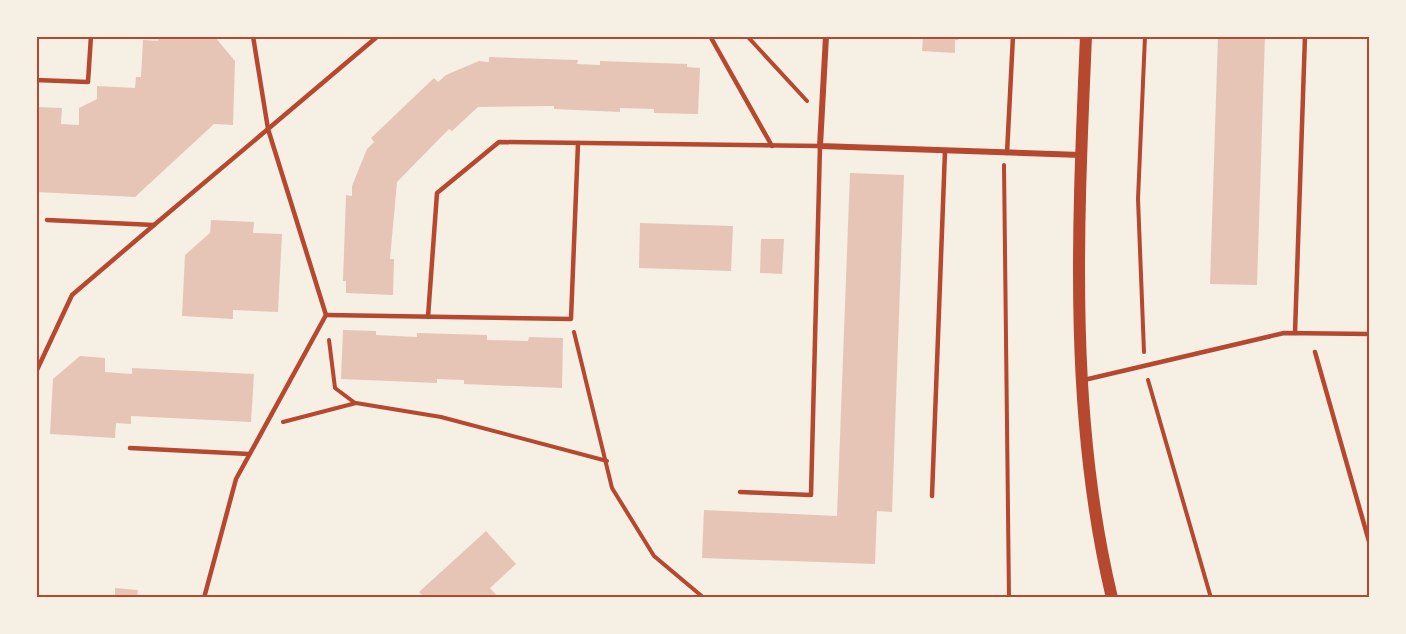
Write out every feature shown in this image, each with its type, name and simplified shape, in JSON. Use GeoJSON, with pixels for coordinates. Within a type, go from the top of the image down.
{"type":"FeatureCollection","features":[{"type":"Feature","properties":{"kind":"main road"},"geometry":{"type":"LineString","coordinates":[[1086,36],[1081,155],[1080,381],[1101,552],[1112,598]]}},
{"type":"Feature","properties":{"kind":"street"},"geometry":{"type":"LineString","coordinates":[[826,36],[820,146],[1081,155]]}},
{"type":"Feature","properties":{"kind":"lane"},"geometry":{"type":"LineString","coordinates":[[36,80],[88,82],[91,36]]}},
{"type":"Feature","properties":{"kind":"lane"},"geometry":{"type":"LineString","coordinates":[[204,598],[236,479],[326,315],[268,129],[253,36]]}},
{"type":"Feature","properties":{"kind":"lane"},"geometry":{"type":"LineString","coordinates":[[36,372],[72,295],[378,36]]}},
{"type":"Feature","properties":{"kind":"lane"},"geometry":{"type":"LineString","coordinates":[[710,36],[772,146]]}},
{"type":"Feature","properties":{"kind":"lane"},"geometry":{"type":"LineString","coordinates":[[1007,153],[1013,36]]}},
{"type":"Feature","properties":{"kind":"lane"},"geometry":{"type":"LineString","coordinates":[[1295,333],[1305,36]]}},
{"type":"Feature","properties":{"kind":"lane"},"geometry":{"type":"LineString","coordinates":[[428,317],[437,193],[499,142],[820,146],[811,495],[740,492]]}},
{"type":"Feature","properties":{"kind":"lane"},"geometry":{"type":"LineString","coordinates":[[326,315],[571,319],[578,143]]}},
{"type":"Feature","properties":{"kind":"lane"},"geometry":{"type":"LineString","coordinates":[[932,496],[945,151]]}},
{"type":"Feature","properties":{"kind":"lane"},"geometry":{"type":"LineString","coordinates":[[46,220],[154,225]]}},
{"type":"Feature","properties":{"kind":"lane"},"geometry":{"type":"LineString","coordinates":[[1080,381],[1284,333],[1370,334]]}},
{"type":"Feature","properties":{"kind":"lane"},"geometry":{"type":"LineString","coordinates":[[1315,352],[1370,545]]}},
{"type":"Feature","properties":{"kind":"lane"},"geometry":{"type":"LineString","coordinates":[[130,448],[249,454]]}},
{"type":"Feature","properties":{"kind":"path"},"geometry":{"type":"LineString","coordinates":[[747,36],[821,113]]}},
{"type":"Feature","properties":{"kind":"path"},"geometry":{"type":"LineString","coordinates":[[1144,36],[1138,200],[1144,366],[1211,598]]}},
{"type":"Feature","properties":{"kind":"path"},"geometry":{"type":"LineString","coordinates":[[1007,153],[1004,170],[1009,598]]}},
{"type":"Feature","properties":{"kind":"path"},"geometry":{"type":"LineString","coordinates":[[326,315],[335,388],[356,403]]}},
{"type":"Feature","properties":{"kind":"path"},"geometry":{"type":"LineString","coordinates":[[571,319],[612,488],[654,556],[704,598]]}},
{"type":"Feature","properties":{"kind":"path"},"geometry":{"type":"LineString","coordinates":[[265,427],[356,403],[441,417],[607,461]]}},
{"type":"Feature","properties":{"kind":"building"},"geometry":{"type":"Polygon","coordinates":[[[159,36],[214,36],[235,61],[233,125],[214,124],[135,197],[36,192],[36,107],[62,108],[61,124],[79,125],[79,108],[97,99],[97,86],[135,88],[136,77],[141,77],[143,40],[158,41],[159,36]]]}},
{"type":"Feature","properties":{"kind":"building"},"geometry":{"type":"Polygon","coordinates":[[[923,36],[958,36],[958,40],[955,40],[955,53],[922,51],[923,36]]]}},
{"type":"Feature","properties":{"kind":"building"},"geometry":{"type":"Polygon","coordinates":[[[1218,36],[1265,36],[1257,285],[1210,284],[1218,36]]]}},
{"type":"Feature","properties":{"kind":"building"},"geometry":{"type":"Polygon","coordinates":[[[489,57],[578,60],[577,64],[600,65],[600,61],[687,64],[687,67],[700,68],[698,114],[654,113],[654,109],[620,108],[620,112],[554,109],[554,106],[478,107],[452,131],[449,129],[397,182],[390,259],[394,259],[393,295],[346,293],[346,281],[343,281],[346,195],[352,196],[352,186],[367,149],[374,142],[371,138],[434,78],[438,82],[446,75],[479,61],[489,62],[489,57]]]}},
{"type":"Feature","properties":{"kind":"building"},"geometry":{"type":"Polygon","coordinates":[[[850,173],[904,175],[892,512],[877,511],[875,564],[702,558],[704,510],[837,516],[850,173]]]}},
{"type":"Feature","properties":{"kind":"building"},"geometry":{"type":"Polygon","coordinates":[[[211,220],[254,222],[253,233],[282,234],[278,312],[233,310],[233,319],[182,316],[185,255],[210,233],[211,220]]]}},
{"type":"Feature","properties":{"kind":"building"},"geometry":{"type":"Polygon","coordinates":[[[640,223],[733,226],[731,271],[639,268],[640,223]]]}},
{"type":"Feature","properties":{"kind":"building"},"geometry":{"type":"Polygon","coordinates":[[[761,239],[784,239],[782,274],[760,273],[761,239]]]}},
{"type":"Feature","properties":{"kind":"building"},"geometry":{"type":"Polygon","coordinates":[[[343,330],[376,331],[376,335],[417,337],[417,333],[487,335],[487,340],[528,341],[529,337],[563,338],[562,388],[464,384],[464,380],[437,379],[437,383],[341,379],[343,330]]]}},
{"type":"Feature","properties":{"kind":"building"},"geometry":{"type":"Polygon","coordinates":[[[80,356],[105,358],[105,372],[132,374],[132,368],[254,374],[251,422],[131,416],[131,424],[116,423],[115,438],[50,434],[53,379],[80,356]]]}},
{"type":"Feature","properties":{"kind":"building"},"geometry":{"type":"Polygon","coordinates":[[[486,531],[516,564],[490,588],[499,598],[425,598],[419,592],[486,531]]]}},
{"type":"Feature","properties":{"kind":"building"},"geometry":{"type":"Polygon","coordinates":[[[115,588],[138,590],[137,598],[115,598],[115,588]]]}}]}
